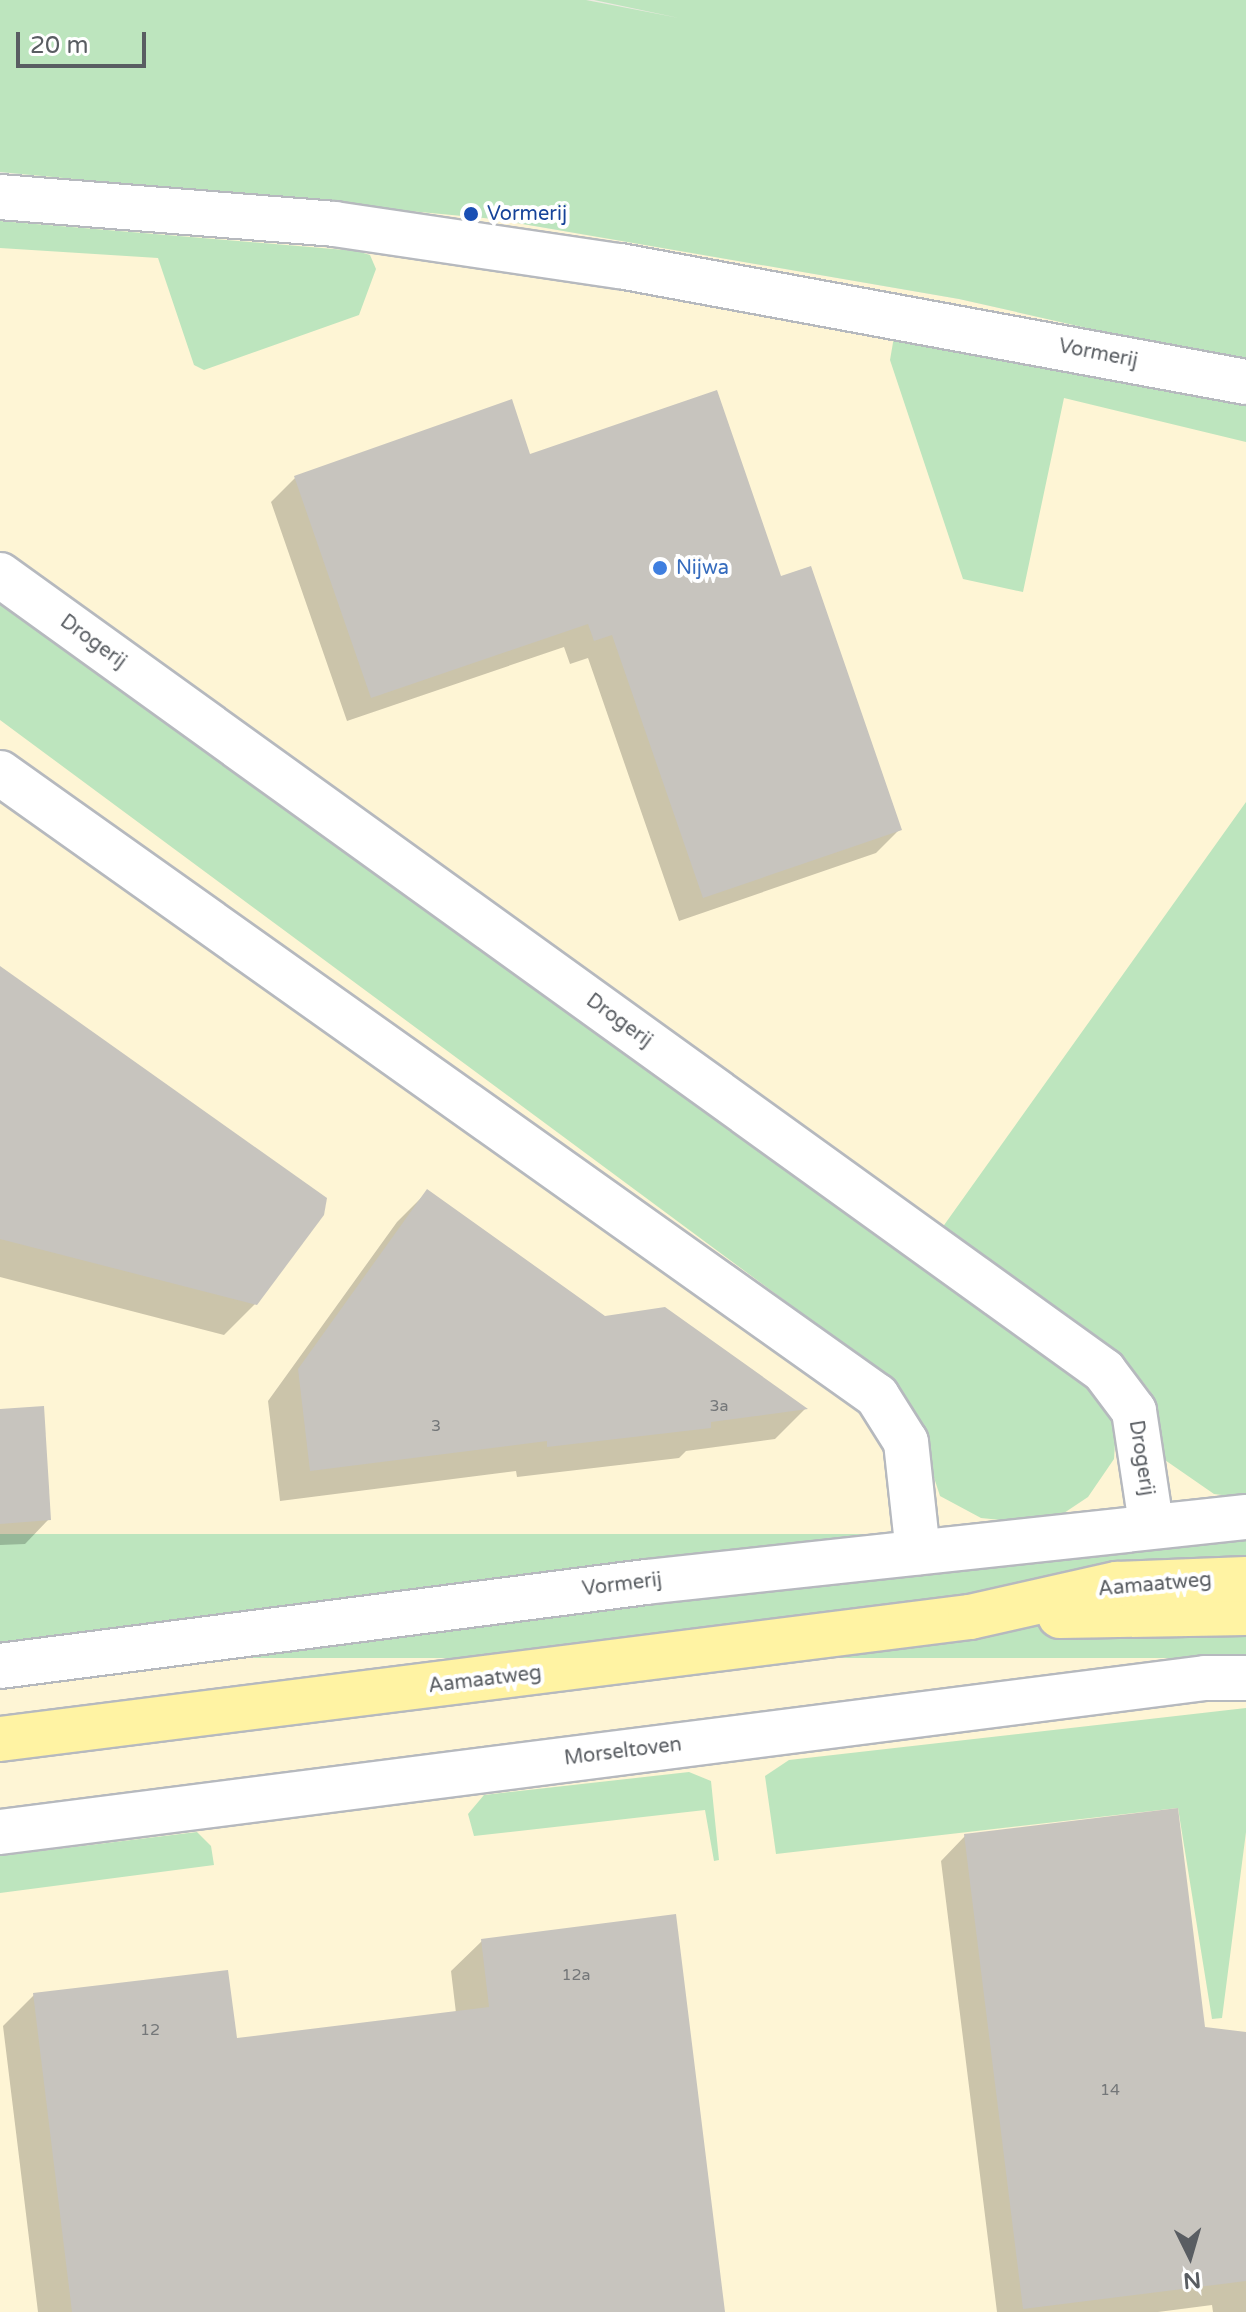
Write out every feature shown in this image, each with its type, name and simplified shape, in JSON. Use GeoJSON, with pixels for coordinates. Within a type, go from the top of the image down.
{"type":"FeatureCollection","features":[{"type":"Feature","properties":{"kind":"main road","name":"Aamaatweg"},"geometry":{"type":"LineString","coordinates":[[0,1739],[970,1617],[1117,1584],[1246,1579]]}},
{"type":"Feature","properties":{"kind":"main road","name":"Aamaatweg"},"geometry":{"type":"LineString","coordinates":[[970,1617],[1246,1613]]}},
{"type":"Feature","properties":{"kind":"street","name":"Vormerij"},"geometry":{"type":"LineString","coordinates":[[0,197],[334,224],[620,266],[1246,382]]}},
{"type":"Feature","properties":{"kind":"street","name":"Drogerij"},"geometry":{"type":"LineString","coordinates":[[0,575],[1104,1371],[1134,1411],[1151,1524]]}},
{"type":"Feature","properties":{"kind":"street"},"geometry":{"type":"LineString","coordinates":[[0,773],[877,1396],[906,1442],[918,1552]]}},
{"type":"Feature","properties":{"kind":"street","name":"Vormerij"},"geometry":{"type":"LineString","coordinates":[[0,1666],[1151,1524],[1246,1517]]}},
{"type":"Feature","properties":{"kind":"street","name":"Morseltoven"},"geometry":{"type":"LineString","coordinates":[[0,1832],[1205,1678],[1246,1678]]}},
{"type":"Feature","properties":{"kind":"shaded area"},"geometry":{"type":"Polygon","coordinates":[[[0,173],[129,181],[494,219],[959,299],[1246,364],[1246,2312],[0,2312],[0,173]]]}},
{"type":"Feature","properties":{"kind":"green space"},"geometry":{"type":"Polygon","coordinates":[[[0,0],[586,0],[679,18],[594,0],[1246,0],[1246,364],[959,299],[494,219],[0,172],[0,0]]]}},
{"type":"Feature","properties":{"kind":"green space"},"geometry":{"type":"Polygon","coordinates":[[[0,221],[357,251],[370,255],[376,269],[359,315],[204,370],[194,365],[158,258],[0,248],[0,221]]]}},
{"type":"Feature","properties":{"kind":"green space"},"geometry":{"type":"Polygon","coordinates":[[[895,331],[1118,372],[1246,405],[1246,442],[1064,398],[1023,592],[963,579],[890,360],[895,331]]]}},
{"type":"Feature","properties":{"kind":"green space"},"geometry":{"type":"Polygon","coordinates":[[[0,602],[1101,1390],[1116,1429],[1114,1459],[1088,1497],[1064,1513],[1021,1522],[981,1518],[940,1496],[914,1416],[892,1380],[0,720],[0,602]]]}},
{"type":"Feature","properties":{"kind":"green space"},"geometry":{"type":"Polygon","coordinates":[[[1246,802],[1246,1498],[1214,1494],[1162,1458],[1150,1391],[1120,1353],[942,1228],[1246,802]]]}},
{"type":"Feature","properties":{"kind":"green space"},"geometry":{"type":"Polygon","coordinates":[[[0,1534],[1246,1534],[1246,1658],[0,1658],[0,1534]]]}},
{"type":"Feature","properties":{"kind":"green space"},"geometry":{"type":"Polygon","coordinates":[[[1246,1708],[1246,1832],[1222,2018],[1212,2019],[1178,1808],[776,1854],[765,1776],[789,1760],[1246,1708]]]}},
{"type":"Feature","properties":{"kind":"green space"},"geometry":{"type":"Polygon","coordinates":[[[689,1772],[711,1781],[719,1860],[714,1861],[705,1810],[474,1836],[468,1814],[484,1795],[689,1772]]]}},
{"type":"Feature","properties":{"kind":"green space"},"geometry":{"type":"Polygon","coordinates":[[[197,1832],[211,1846],[214,1865],[0,1893],[0,1856],[197,1832]]]}},
{"type":"Feature","properties":{"kind":"building"},"geometry":{"type":"Polygon","coordinates":[[[717,390],[781,576],[811,566],[902,830],[703,898],[612,635],[594,641],[588,624],[371,698],[294,476],[512,399],[530,454],[717,390]]]}},
{"type":"Feature","properties":{"kind":"building"},"geometry":{"type":"Polygon","coordinates":[[[0,966],[327,1198],[324,1215],[257,1305],[0,1239],[0,966]]]}},
{"type":"Feature","properties":{"kind":"building"},"geometry":{"type":"Polygon","coordinates":[[[427,1189],[605,1316],[665,1307],[808,1409],[711,1422],[711,1428],[547,1447],[547,1441],[310,1471],[298,1369],[427,1189]]]}},
{"type":"Feature","properties":{"kind":"building"},"geometry":{"type":"Polygon","coordinates":[[[44,1406],[51,1520],[0,1524],[0,1409],[44,1406]]]}},
{"type":"Feature","properties":{"kind":"building"},"geometry":{"type":"Polygon","coordinates":[[[1178,1808],[1205,2027],[1246,2032],[1246,2281],[1023,2309],[964,1834],[1178,1808]]]}},
{"type":"Feature","properties":{"kind":"building"},"geometry":{"type":"Polygon","coordinates":[[[676,1914],[725,2312],[72,2312],[33,1993],[228,1970],[237,2038],[489,2007],[481,1939],[676,1914]]]}},
{"type":"Feature","properties":{"kind":"place","name":"Vormerij"},"geometry":{"type":"Point","coordinates":[471,214]}},
{"type":"Feature","properties":{"kind":"place","name":"Nijwa"},"geometry":{"type":"Point","coordinates":[660,568]}}]}
